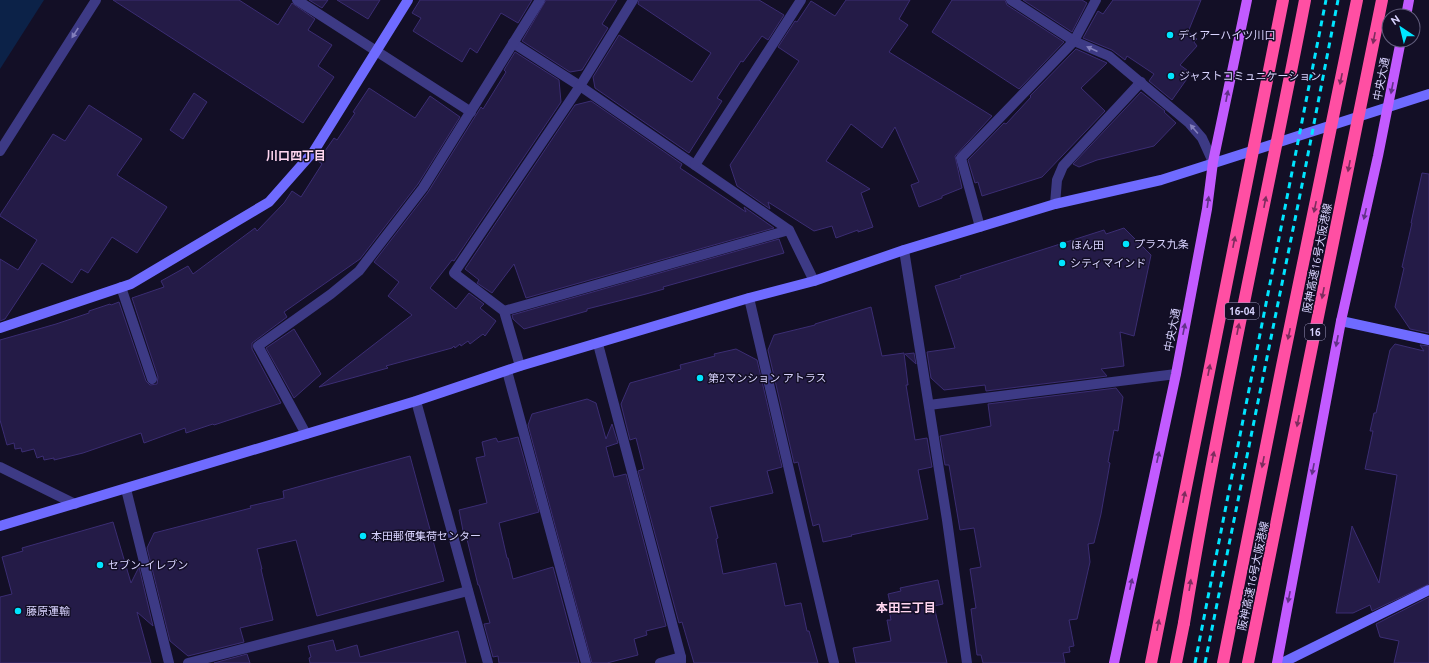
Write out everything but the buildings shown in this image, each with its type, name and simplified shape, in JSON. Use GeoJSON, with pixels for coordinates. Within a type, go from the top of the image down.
{"type":"FeatureCollection","features":[{"type":"Feature","properties":{"kind":"highway"},"geometry":{"type":"LineString","coordinates":[[1151,663],[1283,0]]}},
{"type":"Feature","properties":{"kind":"highway","name":"16-04"},"geometry":{"type":"LineString","coordinates":[[1176,663],[1207,487],[1238,327],[1305,0]]}},
{"type":"Feature","properties":{"kind":"highway"},"geometry":{"type":"LineString","coordinates":[[1223,663],[1357,0]]}},
{"type":"Feature","properties":{"kind":"highway","name":"阪神高速16号大阪港線"},"geometry":{"type":"LineString","coordinates":[[1248,663],[1382,0]]}},
{"type":"Feature","properties":{"kind":"main road","name":"中央大通"},"geometry":{"type":"LineString","coordinates":[[1114,663],[1176,374],[1213,162],[1247,0]]}},
{"type":"Feature","properties":{"kind":"main road","name":"中央大通"},"geometry":{"type":"LineString","coordinates":[[1277,663],[1341,321],[1388,108],[1399,48]]}},
{"type":"Feature","properties":{"kind":"street"},"geometry":{"type":"LineString","coordinates":[[0,150],[96,0]]}},
{"type":"Feature","properties":{"kind":"street"},"geometry":{"type":"LineString","coordinates":[[296,0],[471,112]]}},
{"type":"Feature","properties":{"kind":"street"},"geometry":{"type":"LineString","coordinates":[[0,328],[131,284],[269,202],[314,150],[408,0]]}},
{"type":"Feature","properties":{"kind":"street"},"geometry":{"type":"LineString","coordinates":[[306,434],[258,346],[331,294],[359,271],[423,188],[540,0]]}},
{"type":"Feature","properties":{"kind":"street"},"geometry":{"type":"LineString","coordinates":[[520,366],[504,311],[454,273],[580,86],[633,0]]}},
{"type":"Feature","properties":{"kind":"street"},"geometry":{"type":"LineString","coordinates":[[695,166],[800,0]]}},
{"type":"Feature","properties":{"kind":"street"},"geometry":{"type":"LineString","coordinates":[[1012,0],[1074,40],[1109,56],[1189,123],[1202,138],[1213,162]]}},
{"type":"Feature","properties":{"kind":"street"},"geometry":{"type":"LineString","coordinates":[[980,227],[961,158],[1074,40],[1096,0]]}},
{"type":"Feature","properties":{"kind":"street"},"geometry":{"type":"LineString","coordinates":[[513,43],[580,86],[789,230],[814,281]]}},
{"type":"Feature","properties":{"kind":"street"},"geometry":{"type":"LineString","coordinates":[[1055,204],[1057,180],[1063,166],[1141,82]]}},
{"type":"Feature","properties":{"kind":"street"},"geometry":{"type":"LineString","coordinates":[[0,526],[416,401],[520,366],[749,298],[814,281],[904,250],[1055,204],[1160,180],[1429,94]]}},
{"type":"Feature","properties":{"kind":"street"},"geometry":{"type":"LineString","coordinates":[[504,311],[789,230]]}},
{"type":"Feature","properties":{"kind":"street"},"geometry":{"type":"LineString","coordinates":[[904,250],[947,520],[967,663]]}},
{"type":"Feature","properties":{"kind":"street"},"geometry":{"type":"LineString","coordinates":[[120,287],[152,379]]}},
{"type":"Feature","properties":{"kind":"street"},"geometry":{"type":"LineString","coordinates":[[749,298],[834,663]]}},
{"type":"Feature","properties":{"kind":"street"},"geometry":{"type":"LineString","coordinates":[[1341,321],[1429,340]]}},
{"type":"Feature","properties":{"kind":"street"},"geometry":{"type":"LineString","coordinates":[[598,344],[681,660],[660,663]]}},
{"type":"Feature","properties":{"kind":"street"},"geometry":{"type":"LineString","coordinates":[[507,371],[586,663]]}},
{"type":"Feature","properties":{"kind":"street"},"geometry":{"type":"LineString","coordinates":[[929,405],[1176,374]]}},
{"type":"Feature","properties":{"kind":"street"},"geometry":{"type":"LineString","coordinates":[[416,401],[488,663]]}},
{"type":"Feature","properties":{"kind":"street"},"geometry":{"type":"LineString","coordinates":[[0,467],[75,504]]}},
{"type":"Feature","properties":{"kind":"street"},"geometry":{"type":"LineString","coordinates":[[126,489],[169,663]]}},
{"type":"Feature","properties":{"kind":"street"},"geometry":{"type":"LineString","coordinates":[[1282,663],[1429,590]]}},
{"type":"Feature","properties":{"kind":"street"},"geometry":{"type":"LineString","coordinates":[[188,663],[468,591]]}},
{"type":"Feature","properties":{"kind":"water"},"geometry":{"type":"Polygon","coordinates":[[[0,0],[44,0],[0,69],[0,0]]]}},
{"type":"Feature","properties":{"kind":"railway"},"geometry":{"type":"LineString","coordinates":[[1195,663],[1326,0]]}},
{"type":"Feature","properties":{"kind":"railway"},"geometry":{"type":"LineString","coordinates":[[1205,663],[1338,0]]}},
{"type":"Feature","properties":{"kind":"place","name":"ディアーハイツ川口"},"geometry":{"type":"Point","coordinates":[1170,35]}},
{"type":"Feature","properties":{"kind":"place","name":"ジャストコミュニケーション"},"geometry":{"type":"Point","coordinates":[1171,76]}},
{"type":"Feature","properties":{"kind":"place","name":"プラス九条"},"geometry":{"type":"Point","coordinates":[1126,244]}},
{"type":"Feature","properties":{"kind":"place","name":"ほん田"},"geometry":{"type":"Point","coordinates":[1063,245]}},
{"type":"Feature","properties":{"kind":"place","name":"シティマインド"},"geometry":{"type":"Point","coordinates":[1062,263]}},
{"type":"Feature","properties":{"kind":"place","name":"第2マンション アトラス"},"geometry":{"type":"Point","coordinates":[700,378]}},
{"type":"Feature","properties":{"kind":"place","name":"本田郵便集荷センター"},"geometry":{"type":"Point","coordinates":[363,536]}},
{"type":"Feature","properties":{"kind":"place","name":"セブン-イレブン"},"geometry":{"type":"Point","coordinates":[100,565]}},
{"type":"Feature","properties":{"kind":"place","name":"藤原運輸"},"geometry":{"type":"Point","coordinates":[18,611]}},
{"type":"Feature","properties":{"kind":"district","name":"川口四丁目"},"geometry":{"type":"Point","coordinates":[296,156]}},
{"type":"Feature","properties":{"kind":"district","name":"本田三丁目"},"geometry":{"type":"Point","coordinates":[906,608]}}]}
